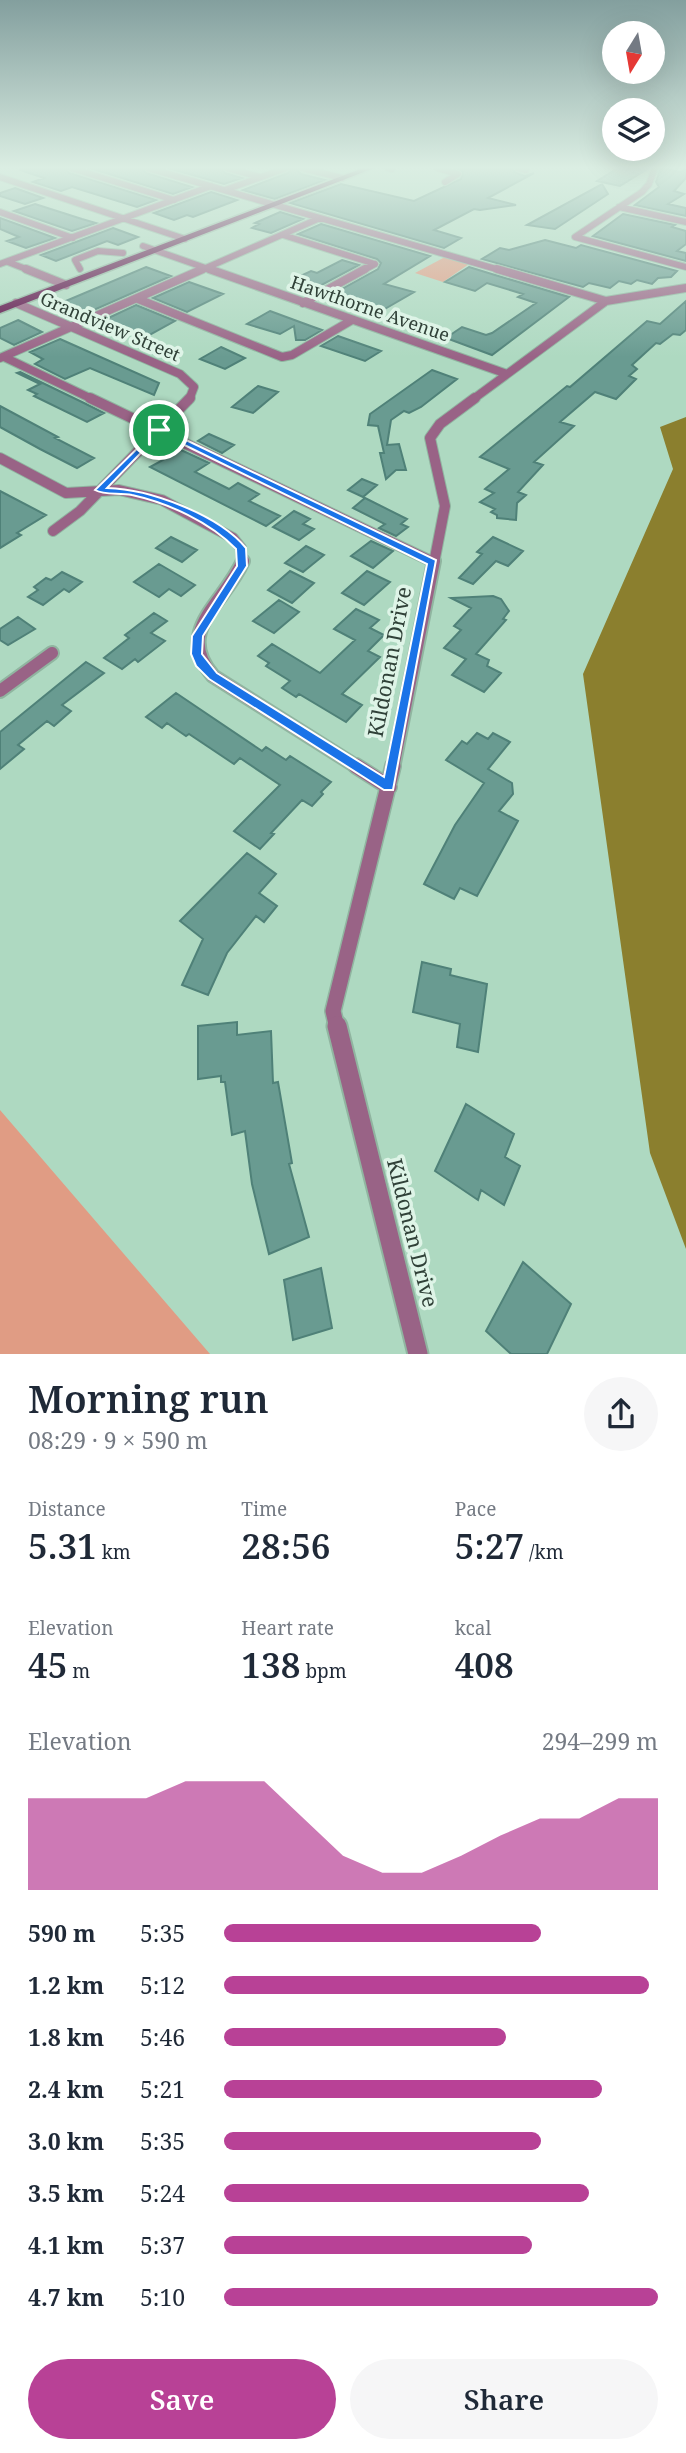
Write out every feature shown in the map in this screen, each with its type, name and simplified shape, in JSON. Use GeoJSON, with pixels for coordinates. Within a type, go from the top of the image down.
{"type":"FeatureCollection","features":[{"type":"Feature","properties":{"kind":"main road"},"geometry":{"type":"LineString","coordinates":[[0,299],[182,231]]}},
{"type":"Feature","properties":{"kind":"main road"},"geometry":{"type":"LineString","coordinates":[[0,310],[205,231]]}},
{"type":"Feature","properties":{"kind":"street"},"geometry":{"type":"LineString","coordinates":[[54,231],[73,238]]}},
{"type":"Feature","properties":{"kind":"street"},"geometry":{"type":"LineString","coordinates":[[3,262],[90,231]]}},
{"type":"Feature","properties":{"kind":"street"},"geometry":{"type":"LineString","coordinates":[[161,231],[185,239]]}},
{"type":"Feature","properties":{"kind":"street"},"geometry":{"type":"LineString","coordinates":[[2,358],[291,231]]}},
{"type":"Feature","properties":{"kind":"street"},"geometry":{"type":"LineString","coordinates":[[365,231],[606,301]]}},
{"type":"Feature","properties":{"kind":"street"},"geometry":{"type":"LineString","coordinates":[[584,231],[575,237],[686,267]]}},
{"type":"Feature","properties":{"kind":"street"},"geometry":{"type":"LineString","coordinates":[[283,235],[375,264],[303,303]]}},
{"type":"Feature","properties":{"kind":"street"},"geometry":{"type":"LineString","coordinates":[[26,246],[40,251]]}},
{"type":"Feature","properties":{"kind":"street","name":"Hawthorne Avenue"},"geometry":{"type":"LineString","coordinates":[[143,246],[507,374]]}},
{"type":"Feature","properties":{"kind":"street"},"geometry":{"type":"LineString","coordinates":[[80,269],[75,260],[98,251],[123,253]]}},
{"type":"Feature","properties":{"kind":"street"},"geometry":{"type":"LineString","coordinates":[[3,262],[66,285]]}},
{"type":"Feature","properties":{"kind":"street","name":"Kildonan Drive"},"geometry":{"type":"LineString","coordinates":[[418,1354],[333,1011],[389,787],[445,506],[431,450],[431,436],[440,424],[606,301],[686,288]]}},
{"type":"Feature","properties":{"kind":"street"},"geometry":{"type":"LineString","coordinates":[[138,299],[278,356],[292,355],[352,320]]}},
{"type":"Feature","properties":{"kind":"street","name":"Grandview Street"},"geometry":{"type":"LineString","coordinates":[[16,303],[180,374],[192,383],[194,391],[189,400],[76,515],[53,531]]}},
{"type":"Feature","properties":{"kind":"street"},"geometry":{"type":"LineString","coordinates":[[2,358],[433,562]]}},
{"type":"Feature","properties":{"kind":"street"},"geometry":{"type":"LineString","coordinates":[[0,457],[61,492],[76,495],[99,490],[127,491],[162,500],[227,534],[238,543],[243,554],[242,566],[198,636],[196,654],[200,663],[213,676],[389,787]]}},
{"type":"Feature","properties":{"kind":"street"},"geometry":{"type":"LineString","coordinates":[[0,691],[52,653]]}},
{"type":"Feature","properties":{"kind":"shaded area"},"geometry":{"type":"Polygon","coordinates":[[[445,257],[469,264],[443,282],[415,273],[445,257]]]}},
{"type":"Feature","properties":{"kind":"shaded area"},"geometry":{"type":"Polygon","coordinates":[[[686,417],[686,1249],[650,1153],[583,674],[673,469],[660,427],[686,417]]]}},
{"type":"Feature","properties":{"kind":"shaded area"},"geometry":{"type":"Polygon","coordinates":[[[0,1110],[210,1354],[0,1354],[0,1110]]]}},
{"type":"Feature","properties":{"kind":"building"},"geometry":{"type":"Polygon","coordinates":[[[5,231],[36,231],[55,238],[26,248],[7,241],[19,237],[5,231]]]}},
{"type":"Feature","properties":{"kind":"building"},"geometry":{"type":"Polygon","coordinates":[[[105,231],[122,231],[138,237],[118,245],[107,241],[56,261],[41,255],[105,231]]]}},
{"type":"Feature","properties":{"kind":"building"},"geometry":{"type":"Polygon","coordinates":[[[304,231],[345,231],[430,256],[384,284],[414,292],[383,310],[333,294],[378,269],[381,263],[377,259],[298,234],[304,231]]]}},
{"type":"Feature","properties":{"kind":"building"},"geometry":{"type":"Polygon","coordinates":[[[386,231],[438,231],[461,238],[444,248],[386,231]]]}},
{"type":"Feature","properties":{"kind":"building"},"geometry":{"type":"Polygon","coordinates":[[[600,231],[686,231],[686,244],[677,251],[686,253],[686,261],[593,236],[600,231]]]}},
{"type":"Feature","properties":{"kind":"building"},"geometry":{"type":"Polygon","coordinates":[[[545,240],[576,248],[581,245],[677,271],[671,277],[658,278],[652,284],[637,280],[631,284],[619,281],[610,288],[589,283],[583,287],[482,259],[500,248],[509,250],[545,240]]]}},
{"type":"Feature","properties":{"kind":"building"},"geometry":{"type":"Polygon","coordinates":[[[342,260],[359,265],[316,288],[294,279],[311,271],[317,273],[342,260]]]}},
{"type":"Feature","properties":{"kind":"building"},"geometry":{"type":"Polygon","coordinates":[[[146,267],[171,276],[87,313],[61,303],[146,267]]]}},
{"type":"Feature","properties":{"kind":"building"},"geometry":{"type":"Polygon","coordinates":[[[469,267],[569,297],[492,355],[446,338],[462,327],[486,335],[492,333],[536,303],[518,297],[523,294],[487,283],[475,291],[445,282],[469,267]]]}},
{"type":"Feature","properties":{"kind":"building"},"geometry":{"type":"Polygon","coordinates":[[[189,282],[223,294],[187,312],[153,298],[189,282]]]}},
{"type":"Feature","properties":{"kind":"building"},"geometry":{"type":"Polygon","coordinates":[[[686,301],[686,330],[680,335],[673,334],[660,344],[656,343],[632,365],[637,369],[629,376],[636,379],[616,399],[595,392],[560,422],[574,426],[534,462],[543,465],[518,492],[526,495],[517,503],[516,520],[497,518],[497,515],[491,512],[495,509],[480,502],[494,493],[485,489],[509,469],[480,457],[567,386],[570,387],[647,321],[660,324],[686,301]]]}},
{"type":"Feature","properties":{"kind":"building"},"geometry":{"type":"Polygon","coordinates":[[[136,305],[175,321],[146,337],[104,320],[136,305]]]}},
{"type":"Feature","properties":{"kind":"building"},"geometry":{"type":"Polygon","coordinates":[[[270,311],[322,330],[305,340],[296,340],[294,326],[280,334],[247,324],[270,311]]]}},
{"type":"Feature","properties":{"kind":"building"},"geometry":{"type":"Polygon","coordinates":[[[18,320],[42,332],[14,345],[0,338],[0,328],[18,320]]]}},
{"type":"Feature","properties":{"kind":"building"},"geometry":{"type":"Polygon","coordinates":[[[338,336],[381,351],[365,361],[321,346],[338,336]]]}},
{"type":"Feature","properties":{"kind":"building"},"geometry":{"type":"Polygon","coordinates":[[[60,339],[159,383],[154,395],[90,368],[65,379],[35,364],[43,359],[30,352],[60,339]]]}},
{"type":"Feature","properties":{"kind":"building"},"geometry":{"type":"Polygon","coordinates":[[[221,347],[245,358],[225,369],[200,359],[221,347]]]}},
{"type":"Feature","properties":{"kind":"building"},"geometry":{"type":"Polygon","coordinates":[[[432,370],[457,379],[421,407],[409,413],[404,411],[391,420],[387,445],[399,444],[406,470],[396,470],[386,479],[378,426],[368,425],[370,414],[432,370]]]}},
{"type":"Feature","properties":{"kind":"building"},"geometry":{"type":"Polygon","coordinates":[[[20,372],[104,413],[87,422],[34,396],[37,394],[28,390],[40,384],[17,373],[20,372]]]}},
{"type":"Feature","properties":{"kind":"building"},"geometry":{"type":"Polygon","coordinates":[[[258,386],[278,392],[253,413],[232,407],[258,386]]]}},
{"type":"Feature","properties":{"kind":"building"},"geometry":{"type":"Polygon","coordinates":[[[0,406],[94,458],[77,468],[0,427],[0,406]]]}},
{"type":"Feature","properties":{"kind":"building"},"geometry":{"type":"Polygon","coordinates":[[[209,434],[234,445],[222,453],[198,441],[209,434]]]}},
{"type":"Feature","properties":{"kind":"building"},"geometry":{"type":"Polygon","coordinates":[[[181,450],[209,463],[195,472],[229,489],[238,483],[259,494],[249,501],[280,516],[266,526],[150,467],[181,450]]]}},
{"type":"Feature","properties":{"kind":"building"},"geometry":{"type":"Polygon","coordinates":[[[362,479],[377,485],[363,497],[348,490],[362,479]]]}},
{"type":"Feature","properties":{"kind":"building"},"geometry":{"type":"Polygon","coordinates":[[[0,491],[46,515],[17,533],[21,535],[0,548],[0,491]]]}},
{"type":"Feature","properties":{"kind":"building"},"geometry":{"type":"Polygon","coordinates":[[[365,498],[407,519],[401,524],[408,527],[396,536],[379,528],[385,524],[353,508],[365,498]]]}},
{"type":"Feature","properties":{"kind":"building"},"geometry":{"type":"Polygon","coordinates":[[[294,511],[310,519],[303,524],[314,529],[299,540],[273,527],[294,511]]]}},
{"type":"Feature","properties":{"kind":"building"},"geometry":{"type":"Polygon","coordinates":[[[171,537],[197,550],[182,562],[156,548],[171,537]]]}},
{"type":"Feature","properties":{"kind":"building"},"geometry":{"type":"Polygon","coordinates":[[[493,537],[523,551],[508,566],[496,561],[473,584],[459,578],[482,554],[477,552],[493,537]]]}},
{"type":"Feature","properties":{"kind":"building"},"geometry":{"type":"Polygon","coordinates":[[[371,541],[393,551],[373,568],[351,556],[371,541]]]}},
{"type":"Feature","properties":{"kind":"building"},"geometry":{"type":"Polygon","coordinates":[[[306,546],[324,555],[303,572],[285,563],[306,546]]]}},
{"type":"Feature","properties":{"kind":"building"},"geometry":{"type":"Polygon","coordinates":[[[159,564],[195,585],[181,596],[169,589],[159,597],[134,582],[159,564]]]}},
{"type":"Feature","properties":{"kind":"building"},"geometry":{"type":"Polygon","coordinates":[[[290,571],[314,583],[292,603],[268,590],[290,571]]]}},
{"type":"Feature","properties":{"kind":"building"},"geometry":{"type":"Polygon","coordinates":[[[367,571],[390,582],[364,605],[342,593],[367,571]]]}},
{"type":"Feature","properties":{"kind":"building"},"geometry":{"type":"Polygon","coordinates":[[[62,572],[82,582],[69,592],[64,589],[43,605],[28,597],[38,590],[34,587],[46,578],[51,580],[62,572]]]}},
{"type":"Feature","properties":{"kind":"building"},"geometry":{"type":"Polygon","coordinates":[[[493,596],[501,599],[509,611],[503,619],[506,620],[476,654],[489,660],[487,666],[501,673],[484,692],[452,675],[466,659],[444,648],[461,630],[454,626],[471,608],[451,598],[493,596]]]}},
{"type":"Feature","properties":{"kind":"building"},"geometry":{"type":"Polygon","coordinates":[[[279,600],[299,612],[274,633],[253,621],[279,600]]]}},
{"type":"Feature","properties":{"kind":"building"},"geometry":{"type":"Polygon","coordinates":[[[356,609],[379,620],[370,628],[384,635],[368,651],[380,657],[342,694],[362,705],[346,722],[299,694],[296,697],[282,688],[290,681],[266,666],[269,663],[258,656],[272,644],[320,673],[355,640],[334,629],[356,609]]]}},
{"type":"Feature","properties":{"kind":"building"},"geometry":{"type":"Polygon","coordinates":[[[154,613],[167,621],[151,633],[165,641],[138,662],[135,659],[122,669],[104,658],[129,638],[125,635],[154,613]]]}},
{"type":"Feature","properties":{"kind":"building"},"geometry":{"type":"Polygon","coordinates":[[[18,617],[35,629],[8,645],[0,640],[0,629],[18,617]]]}},
{"type":"Feature","properties":{"kind":"building"},"geometry":{"type":"Polygon","coordinates":[[[86,662],[104,673],[62,705],[71,711],[54,726],[47,721],[18,745],[24,749],[0,769],[0,732],[86,662]]]}},
{"type":"Feature","properties":{"kind":"building"},"geometry":{"type":"Polygon","coordinates":[[[176,693],[262,751],[266,747],[286,760],[290,756],[331,782],[312,806],[302,800],[260,849],[234,831],[280,785],[240,758],[234,764],[189,734],[186,736],[167,723],[162,728],[146,717],[176,693]]]}},
{"type":"Feature","properties":{"kind":"building"},"geometry":{"type":"Polygon","coordinates":[[[477,733],[488,739],[493,733],[510,742],[488,769],[512,783],[513,794],[499,811],[518,821],[477,896],[460,888],[454,899],[424,884],[455,825],[484,783],[446,760],[462,741],[467,744],[477,733]]]}},
{"type":"Feature","properties":{"kind":"building"},"geometry":{"type":"Polygon","coordinates":[[[247,853],[276,874],[259,893],[277,906],[264,922],[256,916],[227,953],[208,995],[182,985],[203,939],[180,921],[247,853]]]}},
{"type":"Feature","properties":{"kind":"building"},"geometry":{"type":"Polygon","coordinates":[[[422,962],[451,969],[450,975],[487,984],[478,1052],[457,1047],[460,1024],[413,1012],[422,962]]]}},
{"type":"Feature","properties":{"kind":"building"},"geometry":{"type":"Polygon","coordinates":[[[237,1022],[237,1035],[271,1031],[273,1083],[278,1082],[292,1163],[289,1164],[309,1237],[269,1254],[252,1184],[245,1131],[232,1135],[225,1082],[221,1082],[221,1076],[198,1079],[198,1026],[237,1022]]]}},
{"type":"Feature","properties":{"kind":"building"},"geometry":{"type":"Polygon","coordinates":[[[466,1104],[514,1134],[505,1157],[520,1166],[504,1205],[481,1190],[478,1200],[435,1171],[466,1104]]]}},
{"type":"Feature","properties":{"kind":"building"},"geometry":{"type":"Polygon","coordinates":[[[523,1262],[571,1304],[547,1354],[511,1354],[486,1331],[523,1262]]]}},
{"type":"Feature","properties":{"kind":"building"},"geometry":{"type":"Polygon","coordinates":[[[321,1268],[332,1328],[293,1340],[284,1280],[321,1268]]]}},
{"type":"Feature","properties":{"kind":"route"},"geometry":{"type":"LineString","coordinates":[[159,430],[433,562],[389,787],[213,676],[200,663],[196,654],[198,636],[207,617],[242,566],[241,548],[227,534],[162,500],[127,491],[99,490],[159,430]]}}]}
